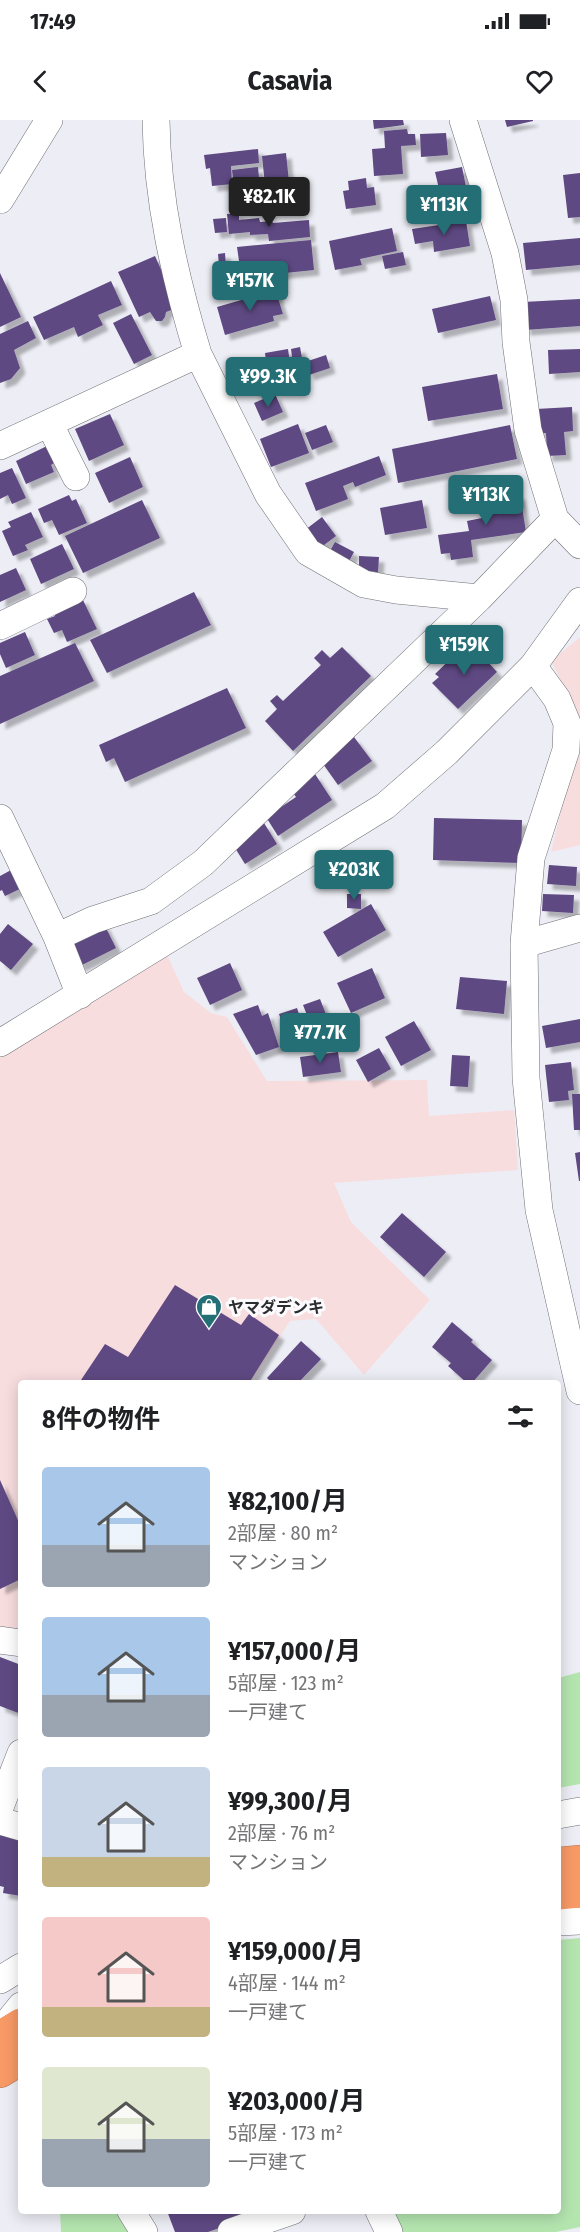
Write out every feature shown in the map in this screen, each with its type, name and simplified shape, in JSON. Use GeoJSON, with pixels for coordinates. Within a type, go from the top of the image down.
{"type":"FeatureCollection","features":[{"type":"Feature","properties":{"kind":"highway"},"geometry":{"type":"LineString","coordinates":[[561,1864],[580,1862]]}},
{"type":"Feature","properties":{"kind":"highway"},"geometry":{"type":"LineString","coordinates":[[561,1893],[580,1891]]}},
{"type":"Feature","properties":{"kind":"highway"},"geometry":{"type":"LineString","coordinates":[[0,2038],[18,2027]]}},
{"type":"Feature","properties":{"kind":"highway"},"geometry":{"type":"LineString","coordinates":[[0,2071],[18,2060]]}},
{"type":"Feature","properties":{"kind":"street"},"geometry":{"type":"LineString","coordinates":[[0,200],[49,120]]}},
{"type":"Feature","properties":{"kind":"street"},"geometry":{"type":"LineString","coordinates":[[156,120],[156,156],[166,225],[178,287],[198,354],[268,494],[308,552],[364,584],[396,590],[479,598]]}},
{"type":"Feature","properties":{"kind":"street"},"geometry":{"type":"LineString","coordinates":[[463,120],[505,253],[514,300],[516,342],[528,430],[555,519],[580,545]]}},
{"type":"Feature","properties":{"kind":"street"},"geometry":{"type":"LineString","coordinates":[[0,446],[198,354]]}},
{"type":"Feature","properties":{"kind":"street"},"geometry":{"type":"LineString","coordinates":[[49,423],[76,477]]}},
{"type":"Feature","properties":{"kind":"street"},"geometry":{"type":"LineString","coordinates":[[57,938],[93,920],[151,901],[203,863],[479,598],[555,519]]}},
{"type":"Feature","properties":{"kind":"street"},"geometry":{"type":"LineString","coordinates":[[0,626],[73,591]]}},
{"type":"Feature","properties":{"kind":"street"},"geometry":{"type":"LineString","coordinates":[[0,1043],[385,806],[447,752],[533,666],[580,601]]}},
{"type":"Feature","properties":{"kind":"street"},"geometry":{"type":"LineString","coordinates":[[533,666],[557,699],[567,723],[566,750],[531,858],[524,944],[526,1078],[539,1210],[571,1310],[580,1389]]}},
{"type":"Feature","properties":{"kind":"street"},"geometry":{"type":"LineString","coordinates":[[3,833],[57,938],[80,995]]}},
{"type":"Feature","properties":{"kind":"street"},"geometry":{"type":"LineString","coordinates":[[524,944],[580,928]]}},
{"type":"Feature","properties":{"kind":"street"},"geometry":{"type":"LineString","coordinates":[[0,1640],[18,1643]]}},
{"type":"Feature","properties":{"kind":"street"},"geometry":{"type":"LineString","coordinates":[[0,1808],[18,1761]]}},
{"type":"Feature","properties":{"kind":"street"},"geometry":{"type":"LineString","coordinates":[[561,1814],[580,1811]]}},
{"type":"Feature","properties":{"kind":"street"},"geometry":{"type":"LineString","coordinates":[[0,1821],[18,1826]]}},
{"type":"Feature","properties":{"kind":"street"},"geometry":{"type":"LineString","coordinates":[[561,1922],[580,1921]]}},
{"type":"Feature","properties":{"kind":"street"},"geometry":{"type":"LineString","coordinates":[[0,1980],[18,1969]]}},
{"type":"Feature","properties":{"kind":"street"},"geometry":{"type":"LineString","coordinates":[[0,2032],[18,2010]]}},
{"type":"Feature","properties":{"kind":"street"},"geometry":{"type":"LineString","coordinates":[[133,2214],[144,2232]]}},
{"type":"Feature","properties":{"kind":"street"},"geometry":{"type":"LineString","coordinates":[[380,2214],[389,2232]]}},
{"type":"Feature","properties":{"kind":"street"},"geometry":{"type":"LineString","coordinates":[[231,2232],[277,2221]]}},
{"type":"Feature","properties":{"kind":"shaded area"},"geometry":{"type":"Polygon","coordinates":[[[580,637],[580,718],[551,661],[580,637]]]}},
{"type":"Feature","properties":{"kind":"shaded area"},"geometry":{"type":"Polygon","coordinates":[[[580,733],[580,845],[551,852],[580,733]]]}},
{"type":"Feature","properties":{"kind":"shaded area"},"geometry":{"type":"Polygon","coordinates":[[[164,948],[184,992],[211,1013],[227,1017],[267,1081],[427,1080],[429,1116],[514,1110],[518,1170],[334,1183],[351,1222],[430,1300],[364,1375],[316,1319],[290,1321],[252,1380],[18,1380],[18,1643],[0,1640],[0,1043],[164,948]]]}},
{"type":"Feature","properties":{"kind":"green space"},"geometry":{"type":"Polygon","coordinates":[[[580,1672],[580,1784],[561,1787],[561,1677],[580,1672]]]}},
{"type":"Feature","properties":{"kind":"green space"},"geometry":{"type":"Polygon","coordinates":[[[580,1938],[580,2227],[556,2232],[395,2232],[388,2214],[561,2214],[561,1940],[580,1938]]]}},
{"type":"Feature","properties":{"kind":"green space"},"geometry":{"type":"Polygon","coordinates":[[[60,2214],[126,2214],[134,2232],[61,2232],[60,2214]]]}},
{"type":"Feature","properties":{"kind":"building"},"geometry":{"type":"Polygon","coordinates":[[[373,120],[403,120],[404,125],[374,129],[373,120]]]}},
{"type":"Feature","properties":{"kind":"building"},"geometry":{"type":"Polygon","coordinates":[[[505,120],[533,120],[533,121],[507,127],[505,120]]]}},
{"type":"Feature","properties":{"kind":"building"},"geometry":{"type":"Polygon","coordinates":[[[407,129],[408,134],[415,134],[416,145],[401,146],[403,174],[374,176],[372,149],[385,148],[384,131],[407,129]]]}},
{"type":"Feature","properties":{"kind":"building"},"geometry":{"type":"Polygon","coordinates":[[[446,133],[448,155],[421,157],[420,134],[446,133]]]}},
{"type":"Feature","properties":{"kind":"building"},"geometry":{"type":"Polygon","coordinates":[[[258,149],[259,163],[231,166],[232,184],[212,186],[210,168],[206,169],[204,155],[258,149]]]}},
{"type":"Feature","properties":{"kind":"building"},"geometry":{"type":"Polygon","coordinates":[[[286,153],[289,182],[265,185],[262,156],[286,153]]]}},
{"type":"Feature","properties":{"kind":"building"},"geometry":{"type":"Polygon","coordinates":[[[258,167],[260,189],[235,192],[232,170],[258,167]]]}},
{"type":"Feature","properties":{"kind":"building"},"geometry":{"type":"Polygon","coordinates":[[[462,167],[466,187],[440,193],[435,172],[462,167]]]}},
{"type":"Feature","properties":{"kind":"building"},"geometry":{"type":"Polygon","coordinates":[[[580,173],[580,217],[568,218],[563,175],[580,173]]]}},
{"type":"Feature","properties":{"kind":"building"},"geometry":{"type":"Polygon","coordinates":[[[366,178],[367,188],[374,187],[376,205],[346,209],[343,191],[349,190],[348,181],[366,178]]]}},
{"type":"Feature","properties":{"kind":"building"},"geometry":{"type":"Polygon","coordinates":[[[239,213],[239,220],[259,218],[260,222],[272,221],[273,223],[309,220],[310,237],[269,241],[268,234],[250,235],[250,232],[229,234],[227,214],[239,213]]]}},
{"type":"Feature","properties":{"kind":"building"},"geometry":{"type":"Polygon","coordinates":[[[226,218],[227,232],[215,233],[213,219],[226,218]]]}},
{"type":"Feature","properties":{"kind":"building"},"geometry":{"type":"Polygon","coordinates":[[[466,221],[470,246],[434,252],[433,241],[415,244],[412,229],[466,221]]]}},
{"type":"Feature","properties":{"kind":"building"},"geometry":{"type":"Polygon","coordinates":[[[392,228],[397,251],[360,259],[362,265],[335,270],[329,241],[392,228]]]}},
{"type":"Feature","properties":{"kind":"building"},"geometry":{"type":"Polygon","coordinates":[[[580,238],[580,265],[526,270],[523,243],[580,238]]]}},
{"type":"Feature","properties":{"kind":"building"},"geometry":{"type":"Polygon","coordinates":[[[311,240],[314,270],[275,274],[275,278],[229,282],[228,262],[239,261],[237,247],[311,240]]]}},
{"type":"Feature","properties":{"kind":"building"},"geometry":{"type":"Polygon","coordinates":[[[403,252],[406,265],[385,269],[382,256],[403,252]]]}},
{"type":"Feature","properties":{"kind":"building"},"geometry":{"type":"Polygon","coordinates":[[[225,253],[226,266],[219,266],[218,254],[225,253]]]}},
{"type":"Feature","properties":{"kind":"building"},"geometry":{"type":"Polygon","coordinates":[[[155,256],[175,301],[174,309],[166,312],[162,321],[156,321],[150,312],[139,317],[118,272],[155,256]]]}},
{"type":"Feature","properties":{"kind":"building"},"geometry":{"type":"Polygon","coordinates":[[[0,273],[21,317],[0,327],[0,273]]]}},
{"type":"Feature","properties":{"kind":"building"},"geometry":{"type":"Polygon","coordinates":[[[111,281],[122,305],[98,315],[103,325],[78,337],[74,327],[44,340],[33,317],[111,281]]]}},
{"type":"Feature","properties":{"kind":"building"},"geometry":{"type":"Polygon","coordinates":[[[274,285],[283,314],[273,316],[274,321],[225,335],[217,307],[266,293],[264,288],[274,285]]]}},
{"type":"Feature","properties":{"kind":"building"},"geometry":{"type":"Polygon","coordinates":[[[490,296],[496,320],[438,333],[432,309],[490,296]]]}},
{"type":"Feature","properties":{"kind":"building"},"geometry":{"type":"Polygon","coordinates":[[[580,299],[580,326],[525,330],[523,302],[580,299]]]}},
{"type":"Feature","properties":{"kind":"building"},"geometry":{"type":"Polygon","coordinates":[[[131,314],[152,355],[134,364],[113,323],[131,314]]]}},
{"type":"Feature","properties":{"kind":"building"},"geometry":{"type":"Polygon","coordinates":[[[28,321],[36,338],[14,350],[20,368],[11,379],[0,383],[0,334],[28,321]]]}},
{"type":"Feature","properties":{"kind":"building"},"geometry":{"type":"Polygon","coordinates":[[[300,347],[304,369],[294,371],[291,349],[300,347]]]}},
{"type":"Feature","properties":{"kind":"building"},"geometry":{"type":"Polygon","coordinates":[[[288,349],[293,384],[253,390],[248,364],[266,361],[265,353],[288,349]]]}},
{"type":"Feature","properties":{"kind":"building"},"geometry":{"type":"Polygon","coordinates":[[[580,349],[580,372],[549,374],[548,350],[580,349]]]}},
{"type":"Feature","properties":{"kind":"building"},"geometry":{"type":"Polygon","coordinates":[[[326,355],[330,368],[309,375],[305,362],[326,355]]]}},
{"type":"Feature","properties":{"kind":"building"},"geometry":{"type":"Polygon","coordinates":[[[497,374],[503,409],[428,421],[422,387],[497,374]]]}},
{"type":"Feature","properties":{"kind":"building"},"geometry":{"type":"Polygon","coordinates":[[[275,394],[283,412],[262,421],[254,403],[275,394]]]}},
{"type":"Feature","properties":{"kind":"building"},"geometry":{"type":"Polygon","coordinates":[[[572,407],[573,431],[564,432],[566,455],[547,456],[546,433],[538,433],[536,409],[572,407]]]}},
{"type":"Feature","properties":{"kind":"building"},"geometry":{"type":"Polygon","coordinates":[[[110,414],[124,445],[89,461],[75,429],[110,414]]]}},
{"type":"Feature","properties":{"kind":"building"},"geometry":{"type":"Polygon","coordinates":[[[298,424],[309,453],[271,467],[260,439],[298,424]]]}},
{"type":"Feature","properties":{"kind":"building"},"geometry":{"type":"Polygon","coordinates":[[[326,425],[333,442],[312,450],[305,433],[326,425]]]}},
{"type":"Feature","properties":{"kind":"building"},"geometry":{"type":"Polygon","coordinates":[[[510,425],[517,459],[398,483],[392,449],[510,425]]]}},
{"type":"Feature","properties":{"kind":"building"},"geometry":{"type":"Polygon","coordinates":[[[47,446],[54,463],[51,465],[54,472],[26,484],[16,461],[47,446]]]}},
{"type":"Feature","properties":{"kind":"building"},"geometry":{"type":"Polygon","coordinates":[[[379,456],[386,475],[355,487],[353,482],[343,486],[348,499],[316,511],[305,483],[379,456]]]}},
{"type":"Feature","properties":{"kind":"building"},"geometry":{"type":"Polygon","coordinates":[[[130,457],[143,487],[109,503],[95,473],[130,457]]]}},
{"type":"Feature","properties":{"kind":"building"},"geometry":{"type":"Polygon","coordinates":[[[12,468],[26,498],[12,504],[8,495],[0,499],[0,473],[12,468]]]}},
{"type":"Feature","properties":{"kind":"building"},"geometry":{"type":"Polygon","coordinates":[[[520,494],[526,532],[471,540],[473,557],[451,560],[450,553],[441,554],[438,535],[469,531],[467,521],[482,518],[479,500],[520,494]]]}},
{"type":"Feature","properties":{"kind":"building"},"geometry":{"type":"Polygon","coordinates":[[[69,495],[72,501],[76,499],[87,523],[59,535],[52,520],[44,523],[38,509],[69,495]]]}},
{"type":"Feature","properties":{"kind":"building"},"geometry":{"type":"Polygon","coordinates":[[[142,500],[160,538],[83,573],[65,536],[142,500]]]}},
{"type":"Feature","properties":{"kind":"building"},"geometry":{"type":"Polygon","coordinates":[[[422,500],[427,528],[385,535],[380,508],[422,500]]]}},
{"type":"Feature","properties":{"kind":"building"},"geometry":{"type":"Polygon","coordinates":[[[31,512],[43,537],[25,545],[28,550],[13,556],[2,531],[11,527],[8,522],[31,512]]]}},
{"type":"Feature","properties":{"kind":"building"},"geometry":{"type":"Polygon","coordinates":[[[322,517],[336,536],[320,548],[305,530],[322,517]]]}},
{"type":"Feature","properties":{"kind":"building"},"geometry":{"type":"Polygon","coordinates":[[[335,542],[354,552],[346,567],[327,556],[335,542]]]}},
{"type":"Feature","properties":{"kind":"building"},"geometry":{"type":"Polygon","coordinates":[[[62,544],[74,569],[41,584],[30,559],[62,544]]]}},
{"type":"Feature","properties":{"kind":"building"},"geometry":{"type":"Polygon","coordinates":[[[359,556],[379,557],[378,572],[359,571],[359,556]]]}},
{"type":"Feature","properties":{"kind":"building"},"geometry":{"type":"Polygon","coordinates":[[[16,568],[26,590],[0,602],[0,575],[16,568]]]}},
{"type":"Feature","properties":{"kind":"building"},"geometry":{"type":"Polygon","coordinates":[[[194,592],[211,625],[107,673],[90,640],[194,592]]]}},
{"type":"Feature","properties":{"kind":"building"},"geometry":{"type":"Polygon","coordinates":[[[82,598],[97,629],[67,642],[62,630],[54,633],[47,619],[55,616],[53,611],[82,598]]]}},
{"type":"Feature","properties":{"kind":"building"},"geometry":{"type":"Polygon","coordinates":[[[25,632],[35,655],[6,668],[0,654],[0,643],[25,632]]]}},
{"type":"Feature","properties":{"kind":"building"},"geometry":{"type":"Polygon","coordinates":[[[75,643],[94,681],[0,724],[0,676],[75,643]]]}},
{"type":"Feature","properties":{"kind":"building"},"geometry":{"type":"Polygon","coordinates":[[[472,645],[497,672],[458,709],[432,683],[439,677],[435,674],[464,646],[467,649],[472,645]]]}},
{"type":"Feature","properties":{"kind":"building"},"geometry":{"type":"Polygon","coordinates":[[[342,647],[371,676],[293,751],[265,721],[277,709],[270,701],[277,695],[283,701],[321,665],[314,658],[322,650],[330,658],[342,647]]]}},
{"type":"Feature","properties":{"kind":"building"},"geometry":{"type":"Polygon","coordinates":[[[227,688],[246,728],[125,782],[114,758],[106,762],[99,745],[227,688]]]}},
{"type":"Feature","properties":{"kind":"building"},"geometry":{"type":"Polygon","coordinates":[[[354,737],[372,761],[338,785],[321,761],[354,737]]]}},
{"type":"Feature","properties":{"kind":"building"},"geometry":{"type":"Polygon","coordinates":[[[315,774],[332,800],[278,836],[266,817],[296,797],[291,790],[315,774]]]}},
{"type":"Feature","properties":{"kind":"building"},"geometry":{"type":"Polygon","coordinates":[[[434,818],[522,820],[521,863],[433,860],[434,818]]]}},
{"type":"Feature","properties":{"kind":"building"},"geometry":{"type":"Polygon","coordinates":[[[264,823],[277,844],[245,864],[232,843],[264,823]]]}},
{"type":"Feature","properties":{"kind":"building"},"geometry":{"type":"Polygon","coordinates":[[[549,865],[577,867],[576,886],[547,884],[549,865]]]}},
{"type":"Feature","properties":{"kind":"building"},"geometry":{"type":"Polygon","coordinates":[[[13,869],[22,888],[5,896],[2,890],[0,891],[0,876],[13,869]]]}},
{"type":"Feature","properties":{"kind":"building"},"geometry":{"type":"Polygon","coordinates":[[[347,894],[361,894],[361,909],[347,908],[347,894]]]}},
{"type":"Feature","properties":{"kind":"building"},"geometry":{"type":"Polygon","coordinates":[[[543,894],[574,895],[573,913],[542,911],[543,894]]]}},
{"type":"Feature","properties":{"kind":"building"},"geometry":{"type":"Polygon","coordinates":[[[371,904],[386,930],[338,957],[323,932],[371,904]]]}},
{"type":"Feature","properties":{"kind":"building"},"geometry":{"type":"Polygon","coordinates":[[[8,924],[33,944],[11,970],[0,961],[0,934],[8,924]]]}},
{"type":"Feature","properties":{"kind":"building"},"geometry":{"type":"Polygon","coordinates":[[[104,924],[116,948],[80,966],[68,942],[104,924]]]}},
{"type":"Feature","properties":{"kind":"building"},"geometry":{"type":"Polygon","coordinates":[[[230,963],[242,990],[210,1005],[197,978],[230,963]]]}},
{"type":"Feature","properties":{"kind":"building"},"geometry":{"type":"Polygon","coordinates":[[[372,968],[385,998],[351,1013],[337,983],[372,968]]]}},
{"type":"Feature","properties":{"kind":"building"},"geometry":{"type":"Polygon","coordinates":[[[460,977],[507,981],[504,1014],[456,1009],[460,977]]]}},
{"type":"Feature","properties":{"kind":"building"},"geometry":{"type":"Polygon","coordinates":[[[320,999],[335,1037],[318,1043],[303,1005],[320,999]]]}},
{"type":"Feature","properties":{"kind":"building"},"geometry":{"type":"Polygon","coordinates":[[[258,1005],[262,1016],[268,1013],[279,1047],[256,1055],[233,1014],[258,1005]]]}},
{"type":"Feature","properties":{"kind":"building"},"geometry":{"type":"Polygon","coordinates":[[[297,1008],[306,1035],[288,1041],[279,1014],[297,1008]]]}},
{"type":"Feature","properties":{"kind":"building"},"geometry":{"type":"Polygon","coordinates":[[[580,1019],[580,1042],[546,1048],[542,1026],[580,1019]]]}},
{"type":"Feature","properties":{"kind":"building"},"geometry":{"type":"Polygon","coordinates":[[[414,1021],[431,1050],[401,1066],[385,1037],[414,1021]]]}},
{"type":"Feature","properties":{"kind":"building"},"geometry":{"type":"Polygon","coordinates":[[[379,1048],[391,1069],[368,1082],[356,1060],[379,1048]]]}},
{"type":"Feature","properties":{"kind":"building"},"geometry":{"type":"Polygon","coordinates":[[[338,1052],[341,1072],[303,1077],[300,1057],[338,1052]]]}},
{"type":"Feature","properties":{"kind":"building"},"geometry":{"type":"Polygon","coordinates":[[[452,1055],[470,1056],[468,1087],[450,1086],[452,1055]]]}},
{"type":"Feature","properties":{"kind":"building"},"geometry":{"type":"Polygon","coordinates":[[[571,1062],[574,1090],[568,1091],[569,1100],[549,1102],[545,1065],[571,1062]]]}},
{"type":"Feature","properties":{"kind":"building"},"geometry":{"type":"Polygon","coordinates":[[[572,1094],[580,1094],[580,1130],[574,1130],[572,1094]]]}},
{"type":"Feature","properties":{"kind":"building"},"geometry":{"type":"Polygon","coordinates":[[[580,1152],[580,1181],[579,1181],[575,1153],[580,1152]]]}},
{"type":"Feature","properties":{"kind":"building"},"geometry":{"type":"Polygon","coordinates":[[[402,1213],[446,1252],[424,1277],[380,1237],[402,1213]]]}},
{"type":"Feature","properties":{"kind":"building","name":"ヤマダデンキ"},"geometry":{"type":"Polygon","coordinates":[[[175,1285],[241,1325],[249,1314],[279,1335],[251,1380],[81,1380],[105,1344],[128,1357],[175,1285]]]}},
{"type":"Feature","properties":{"kind":"building"},"geometry":{"type":"Polygon","coordinates":[[[452,1322],[492,1360],[475,1380],[464,1380],[448,1366],[451,1363],[432,1347],[452,1322]]]}},
{"type":"Feature","properties":{"kind":"building"},"geometry":{"type":"Polygon","coordinates":[[[301,1341],[321,1359],[301,1380],[269,1380],[267,1378],[301,1341]]]}},
{"type":"Feature","properties":{"kind":"building"},"geometry":{"type":"Polygon","coordinates":[[[0,1480],[18,1520],[18,1580],[0,1589],[0,1480]]]}},
{"type":"Feature","properties":{"kind":"building"},"geometry":{"type":"Polygon","coordinates":[[[0,1657],[18,1664],[18,1713],[0,1706],[0,1657]]]}},
{"type":"Feature","properties":{"kind":"building"},"geometry":{"type":"Polygon","coordinates":[[[0,1833],[18,1836],[18,1896],[3,1893],[4,1887],[0,1886],[0,1833]]]}},
{"type":"Feature","properties":{"kind":"building"},"geometry":{"type":"Polygon","coordinates":[[[168,2214],[259,2214],[208,2232],[175,2232],[168,2214]]]}},
{"type":"Feature","properties":{"kind":"place","name":"ヤマダデンキ"},"geometry":{"type":"Point","coordinates":[209,1330]}}]}
